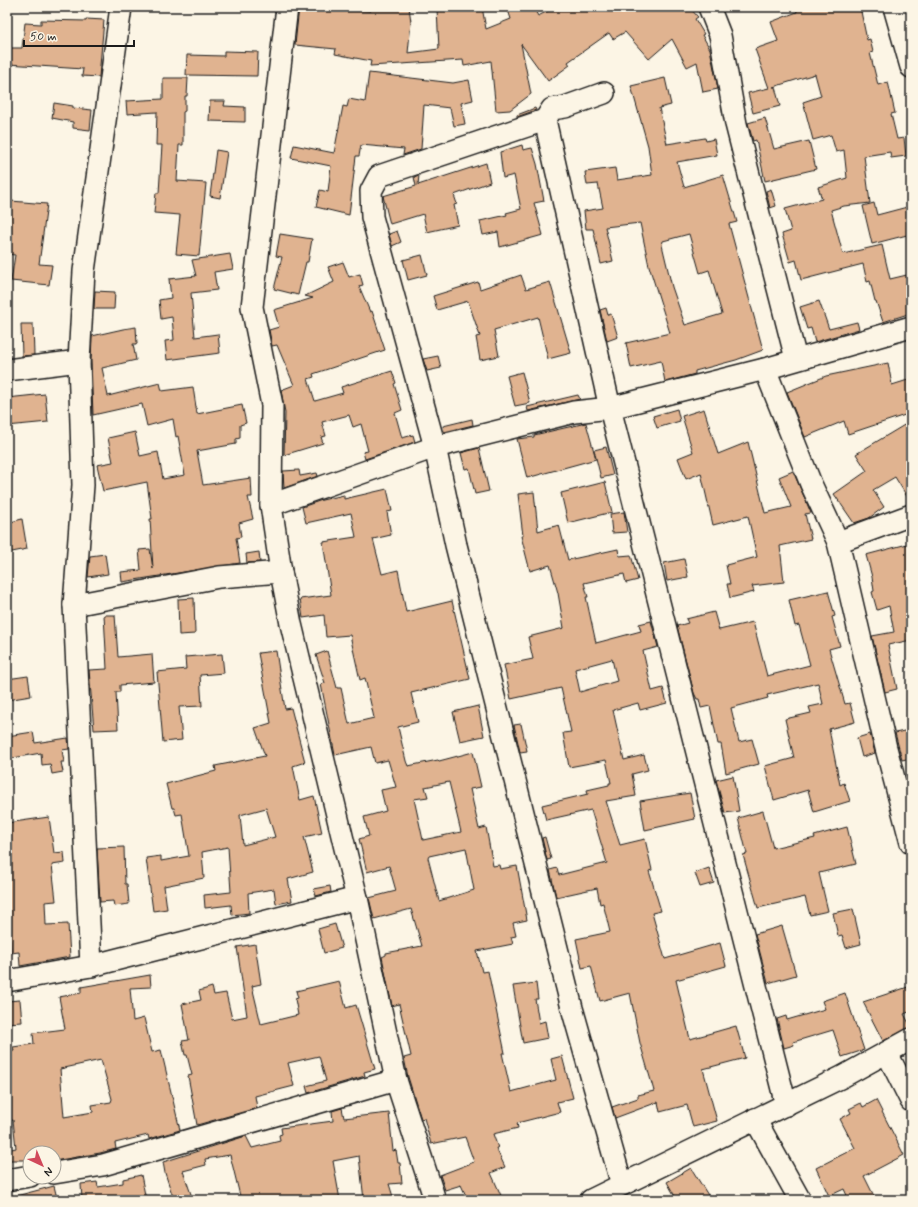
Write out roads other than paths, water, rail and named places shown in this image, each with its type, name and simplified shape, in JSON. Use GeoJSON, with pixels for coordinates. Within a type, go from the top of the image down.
{"type":"FeatureCollection","features":[{"type":"Feature","properties":{"kind":"street"},"geometry":{"type":"LineString","coordinates":[[91,966],[74,605],[83,484],[78,361],[84,271],[121,7]]}},
{"type":"Feature","properties":{"kind":"street"},"geometry":{"type":"LineString","coordinates":[[287,7],[252,307],[272,405],[271,505],[281,572],[294,638],[358,898],[396,1080],[435,1200]]}},
{"type":"Feature","properties":{"kind":"street"},"geometry":{"type":"LineString","coordinates":[[709,7],[720,36],[736,124],[796,360]]}},
{"type":"Feature","properties":{"kind":"street"},"geometry":{"type":"LineString","coordinates":[[894,7],[911,67]]}},
{"type":"Feature","properties":{"kind":"street"},"geometry":{"type":"LineString","coordinates":[[604,93],[565,107],[552,109],[545,120],[379,176],[371,191],[372,217],[435,447],[456,545],[572,1008],[622,1185]]}},
{"type":"Feature","properties":{"kind":"street"},"geometry":{"type":"LineString","coordinates":[[545,120],[610,408],[786,1105]]}},
{"type":"Feature","properties":{"kind":"street"},"geometry":{"type":"LineString","coordinates":[[271,505],[435,447],[574,412],[610,408],[765,369],[911,327]]}},
{"type":"Feature","properties":{"kind":"street"},"geometry":{"type":"LineString","coordinates":[[7,370],[78,361]]}},
{"type":"Feature","properties":{"kind":"street"},"geometry":{"type":"LineString","coordinates":[[765,369],[811,484],[838,542],[886,748],[911,843]]}},
{"type":"Feature","properties":{"kind":"street"},"geometry":{"type":"LineString","coordinates":[[838,542],[911,515]]}},
{"type":"Feature","properties":{"kind":"street"},"geometry":{"type":"LineString","coordinates":[[74,605],[219,577],[281,572]]}},
{"type":"Feature","properties":{"kind":"street"},"geometry":{"type":"LineString","coordinates":[[7,981],[91,966],[358,898]]}},
{"type":"Feature","properties":{"kind":"street"},"geometry":{"type":"LineString","coordinates":[[591,1200],[786,1105],[888,1053],[911,1039]]}},
{"type":"Feature","properties":{"kind":"street"},"geometry":{"type":"LineString","coordinates":[[888,1053],[911,1101]]}},
{"type":"Feature","properties":{"kind":"street"},"geometry":{"type":"LineString","coordinates":[[62,1172],[103,1165],[396,1080]]}},
{"type":"Feature","properties":{"kind":"street"},"geometry":{"type":"LineString","coordinates":[[755,1119],[800,1200]]}},
{"type":"Feature","properties":{"kind":"street"},"geometry":{"type":"LineString","coordinates":[[7,1180],[22,1177]]}}]}
